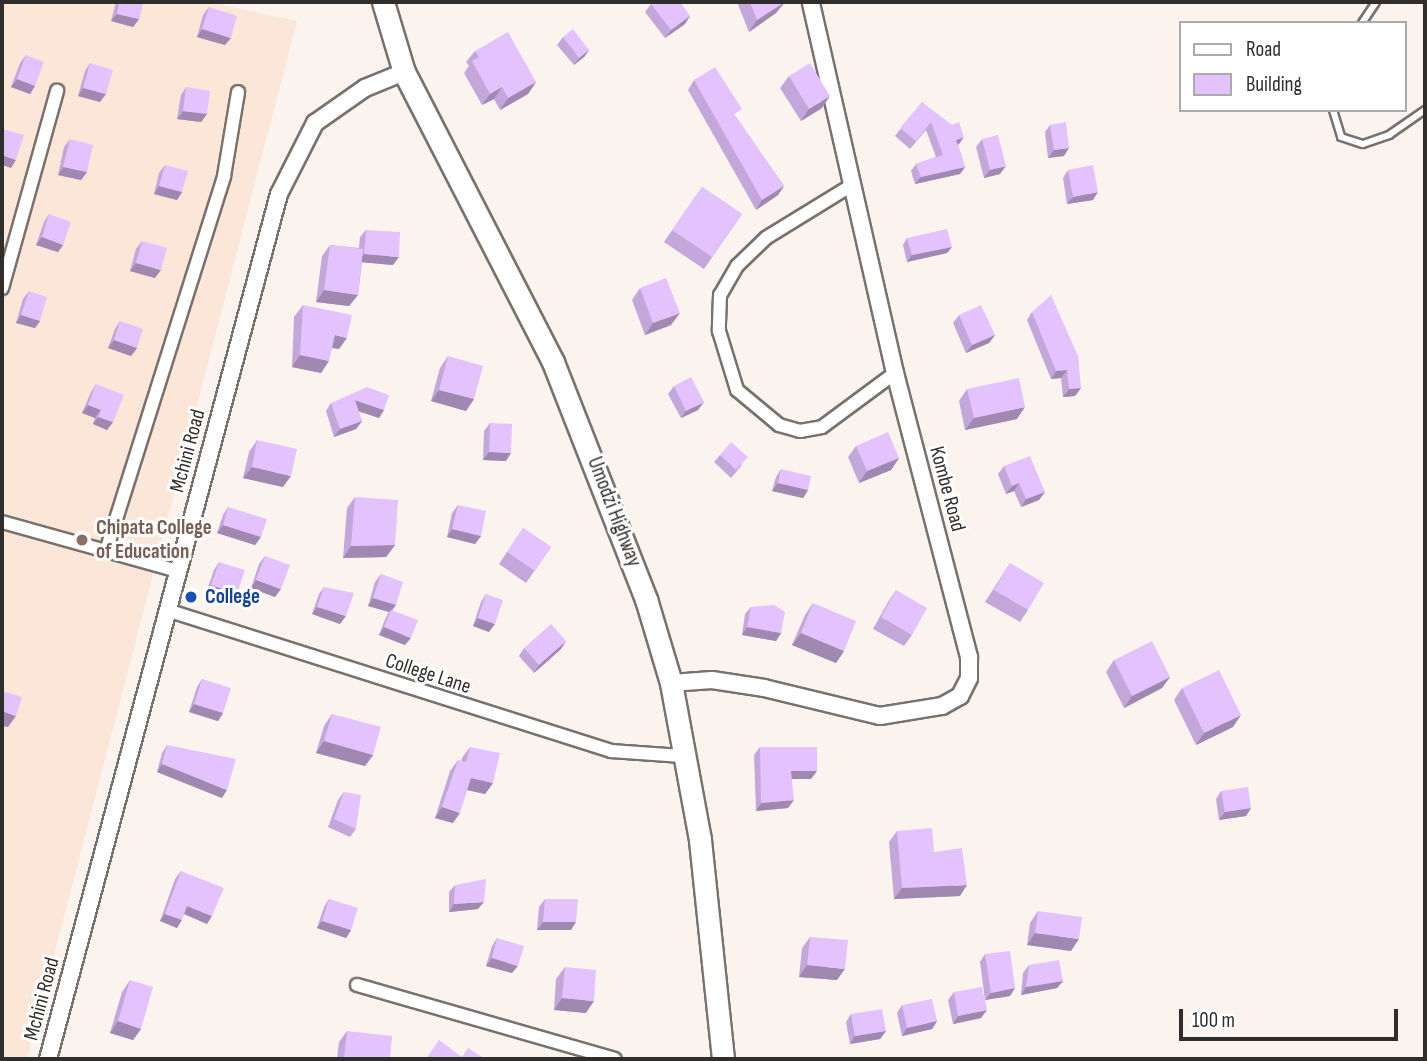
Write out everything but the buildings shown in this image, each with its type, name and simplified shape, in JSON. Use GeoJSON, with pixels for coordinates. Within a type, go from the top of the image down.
{"type":"FeatureCollection","features":[{"type":"Feature","properties":{"kind":"highway","name":"Umodzi Highway"},"geometry":{"type":"LineString","coordinates":[[383,2],[404,72],[553,362],[616,509],[671,683],[682,756],[700,840],[723,1059]]}},
{"type":"Feature","properties":{"kind":"street","name":"Kombe Road"},"geometry":{"type":"LineString","coordinates":[[671,683],[738,684],[880,716],[942,706],[960,695],[970,657],[895,373],[811,2]]}},
{"type":"Feature","properties":{"kind":"street","name":"Mchini Road"},"geometry":{"type":"LineString","coordinates":[[48,1059],[279,194],[298,149],[333,107],[404,72]]}},
{"type":"Feature","properties":{"kind":"street"},"geometry":{"type":"LineString","coordinates":[[2,288],[57,91]]}},
{"type":"Feature","properties":{"kind":"street"},"geometry":{"type":"LineString","coordinates":[[106,551],[224,176],[238,92]]}},
{"type":"Feature","properties":{"kind":"street"},"geometry":{"type":"LineString","coordinates":[[852,185],[766,238],[737,266],[720,295],[719,331],[737,390],[779,425],[800,430],[822,427],[895,373]]}},
{"type":"Feature","properties":{"kind":"street"},"geometry":{"type":"LineString","coordinates":[[2,522],[178,570]]}},
{"type":"Feature","properties":{"kind":"street","name":"College Lane"},"geometry":{"type":"LineString","coordinates":[[167,610],[599,747],[682,756]]}},
{"type":"Feature","properties":{"kind":"street"},"geometry":{"type":"LineString","coordinates":[[357,985],[615,1059]]}},
{"type":"Feature","properties":{"kind":"lane"},"geometry":{"type":"LineString","coordinates":[[1363,21],[1376,2]]}},
{"type":"Feature","properties":{"kind":"lane"},"geometry":{"type":"LineString","coordinates":[[1334,112],[1341,137],[1363,144],[1389,135],[1425,110]]}},
{"type":"Feature","properties":{"kind":"shaded area","name":"Chipata College of Education"},"geometry":{"type":"Polygon","coordinates":[[[2,2],[207,2],[297,21],[27,1059],[2,1059],[2,2]]]}},
{"type":"Feature","properties":{"kind":"place","name":"Chipata College of Education"},"geometry":{"type":"Point","coordinates":[82,540]}},
{"type":"Feature","properties":{"kind":"place","name":"College"},"geometry":{"type":"Point","coordinates":[191,597]}}]}
